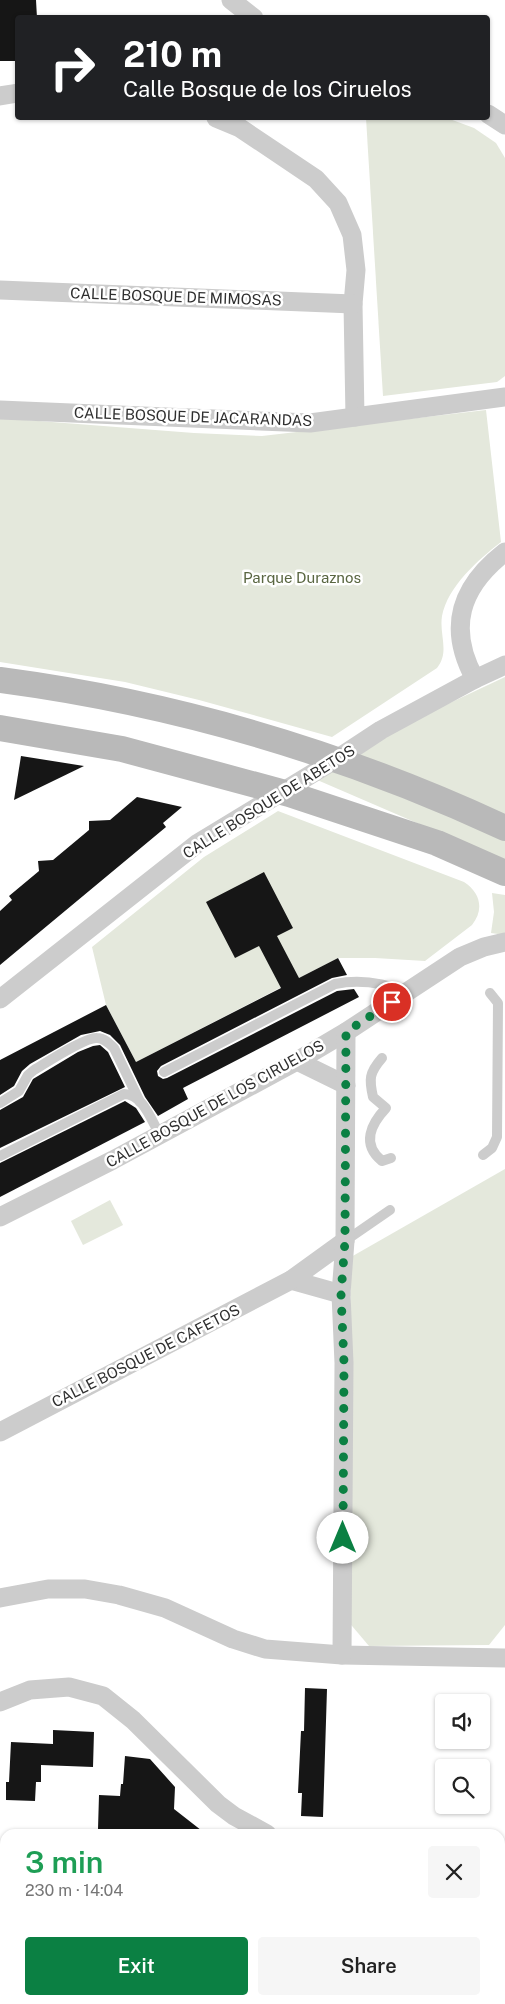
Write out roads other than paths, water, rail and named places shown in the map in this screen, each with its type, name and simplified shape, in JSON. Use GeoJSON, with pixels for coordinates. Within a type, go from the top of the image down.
{"type":"FeatureCollection","features":[{"type":"Feature","properties":{"kind":"main road"},"geometry":{"type":"LineString","coordinates":[[0,680],[54,687],[125,700],[298,746],[457,806],[505,828]]}},
{"type":"Feature","properties":{"kind":"main road"},"geometry":{"type":"LineString","coordinates":[[0,728],[122,749],[290,794],[437,843],[505,873]]}},
{"type":"Feature","properties":{"kind":"street"},"geometry":{"type":"LineString","coordinates":[[231,0],[250,15]]}},
{"type":"Feature","properties":{"kind":"street"},"geometry":{"type":"LineString","coordinates":[[0,96],[15,94]]}},
{"type":"Feature","properties":{"kind":"street"},"geometry":{"type":"LineString","coordinates":[[490,115],[505,125]]}},
{"type":"Feature","properties":{"kind":"street"},"geometry":{"type":"LineString","coordinates":[[221,120],[240,128],[316,179],[338,203],[352,235],[356,270],[353,304],[355,417]]}},
{"type":"Feature","properties":{"kind":"street","name":"CALLE BOSQUE DE MIMOSAS"},"geometry":{"type":"LineString","coordinates":[[0,290],[353,304]]}},
{"type":"Feature","properties":{"kind":"street","name":"CALLE BOSQUE DE JACARANDAS"},"geometry":{"type":"LineString","coordinates":[[0,410],[310,423],[505,397]]}},
{"type":"Feature","properties":{"kind":"street"},"geometry":{"type":"LineString","coordinates":[[475,679],[462,651],[460,617],[468,594],[505,552]]}},
{"type":"Feature","properties":{"kind":"street","name":"CALLE BOSQUE DE ABETOS"},"geometry":{"type":"LineString","coordinates":[[0,999],[198,843],[382,730],[475,679],[505,665]]}},
{"type":"Feature","properties":{"kind":"street","name":"CALLE BOSQUE DE LOS CIRUELOS"},"geometry":{"type":"LineString","coordinates":[[0,1217],[297,1062],[460,957],[484,947],[505,942]]}},
{"type":"Feature","properties":{"kind":"street"},"geometry":{"type":"LineString","coordinates":[[484,947],[492,948],[505,956]]}},
{"type":"Feature","properties":{"kind":"street"},"geometry":{"type":"LineString","coordinates":[[342,1655],[344,1363],[341,1294],[345,1241],[346,1032]]}},
{"type":"Feature","properties":{"kind":"street"},"geometry":{"type":"LineString","coordinates":[[297,1062],[346,1085]]}},
{"type":"Feature","properties":{"kind":"street","name":"CALLE BOSQUE DE CAFETOS"},"geometry":{"type":"LineString","coordinates":[[0,1432],[291,1280],[345,1241]]}},
{"type":"Feature","properties":{"kind":"street"},"geometry":{"type":"LineString","coordinates":[[291,1280],[341,1294]]}},
{"type":"Feature","properties":{"kind":"street"},"geometry":{"type":"LineString","coordinates":[[0,1598],[48,1590],[85,1589],[119,1595],[165,1608],[233,1639],[264,1649],[342,1655],[505,1658]]}},
{"type":"Feature","properties":{"kind":"street"},"geometry":{"type":"LineString","coordinates":[[0,1702],[30,1690],[69,1687],[103,1696],[133,1720],[218,1804],[234,1816],[258,1829]]}},
{"type":"Feature","properties":{"kind":"lane"},"geometry":{"type":"LineString","coordinates":[[164,1072],[334,984],[355,980],[395,987],[407,992]]}},
{"type":"Feature","properties":{"kind":"lane"},"geometry":{"type":"LineString","coordinates":[[483,1155],[492,1148],[497,1137],[497,1093],[502,1037],[498,1003],[490,993]]}},
{"type":"Feature","properties":{"kind":"lane"},"geometry":{"type":"LineString","coordinates":[[0,1103],[19,1091],[28,1075],[34,1070],[87,1040],[97,1038],[107,1041],[114,1048],[140,1102],[160,1135]]}},
{"type":"Feature","properties":{"kind":"lane"},"geometry":{"type":"LineString","coordinates":[[382,1058],[373,1069],[369,1081],[373,1097],[386,1108],[376,1118],[371,1129],[370,1143],[373,1153],[382,1160],[391,1158]]}},
{"type":"Feature","properties":{"kind":"lane"},"geometry":{"type":"LineString","coordinates":[[0,1156],[118,1096],[130,1094],[140,1102]]}},
{"type":"Feature","properties":{"kind":"lane"},"geometry":{"type":"LineString","coordinates":[[345,1241],[390,1210]]}},
{"type":"Feature","properties":{"kind":"park label","name":"Parque Duraznos"},"geometry":{"type":"Point","coordinates":[302,578]}}]}
